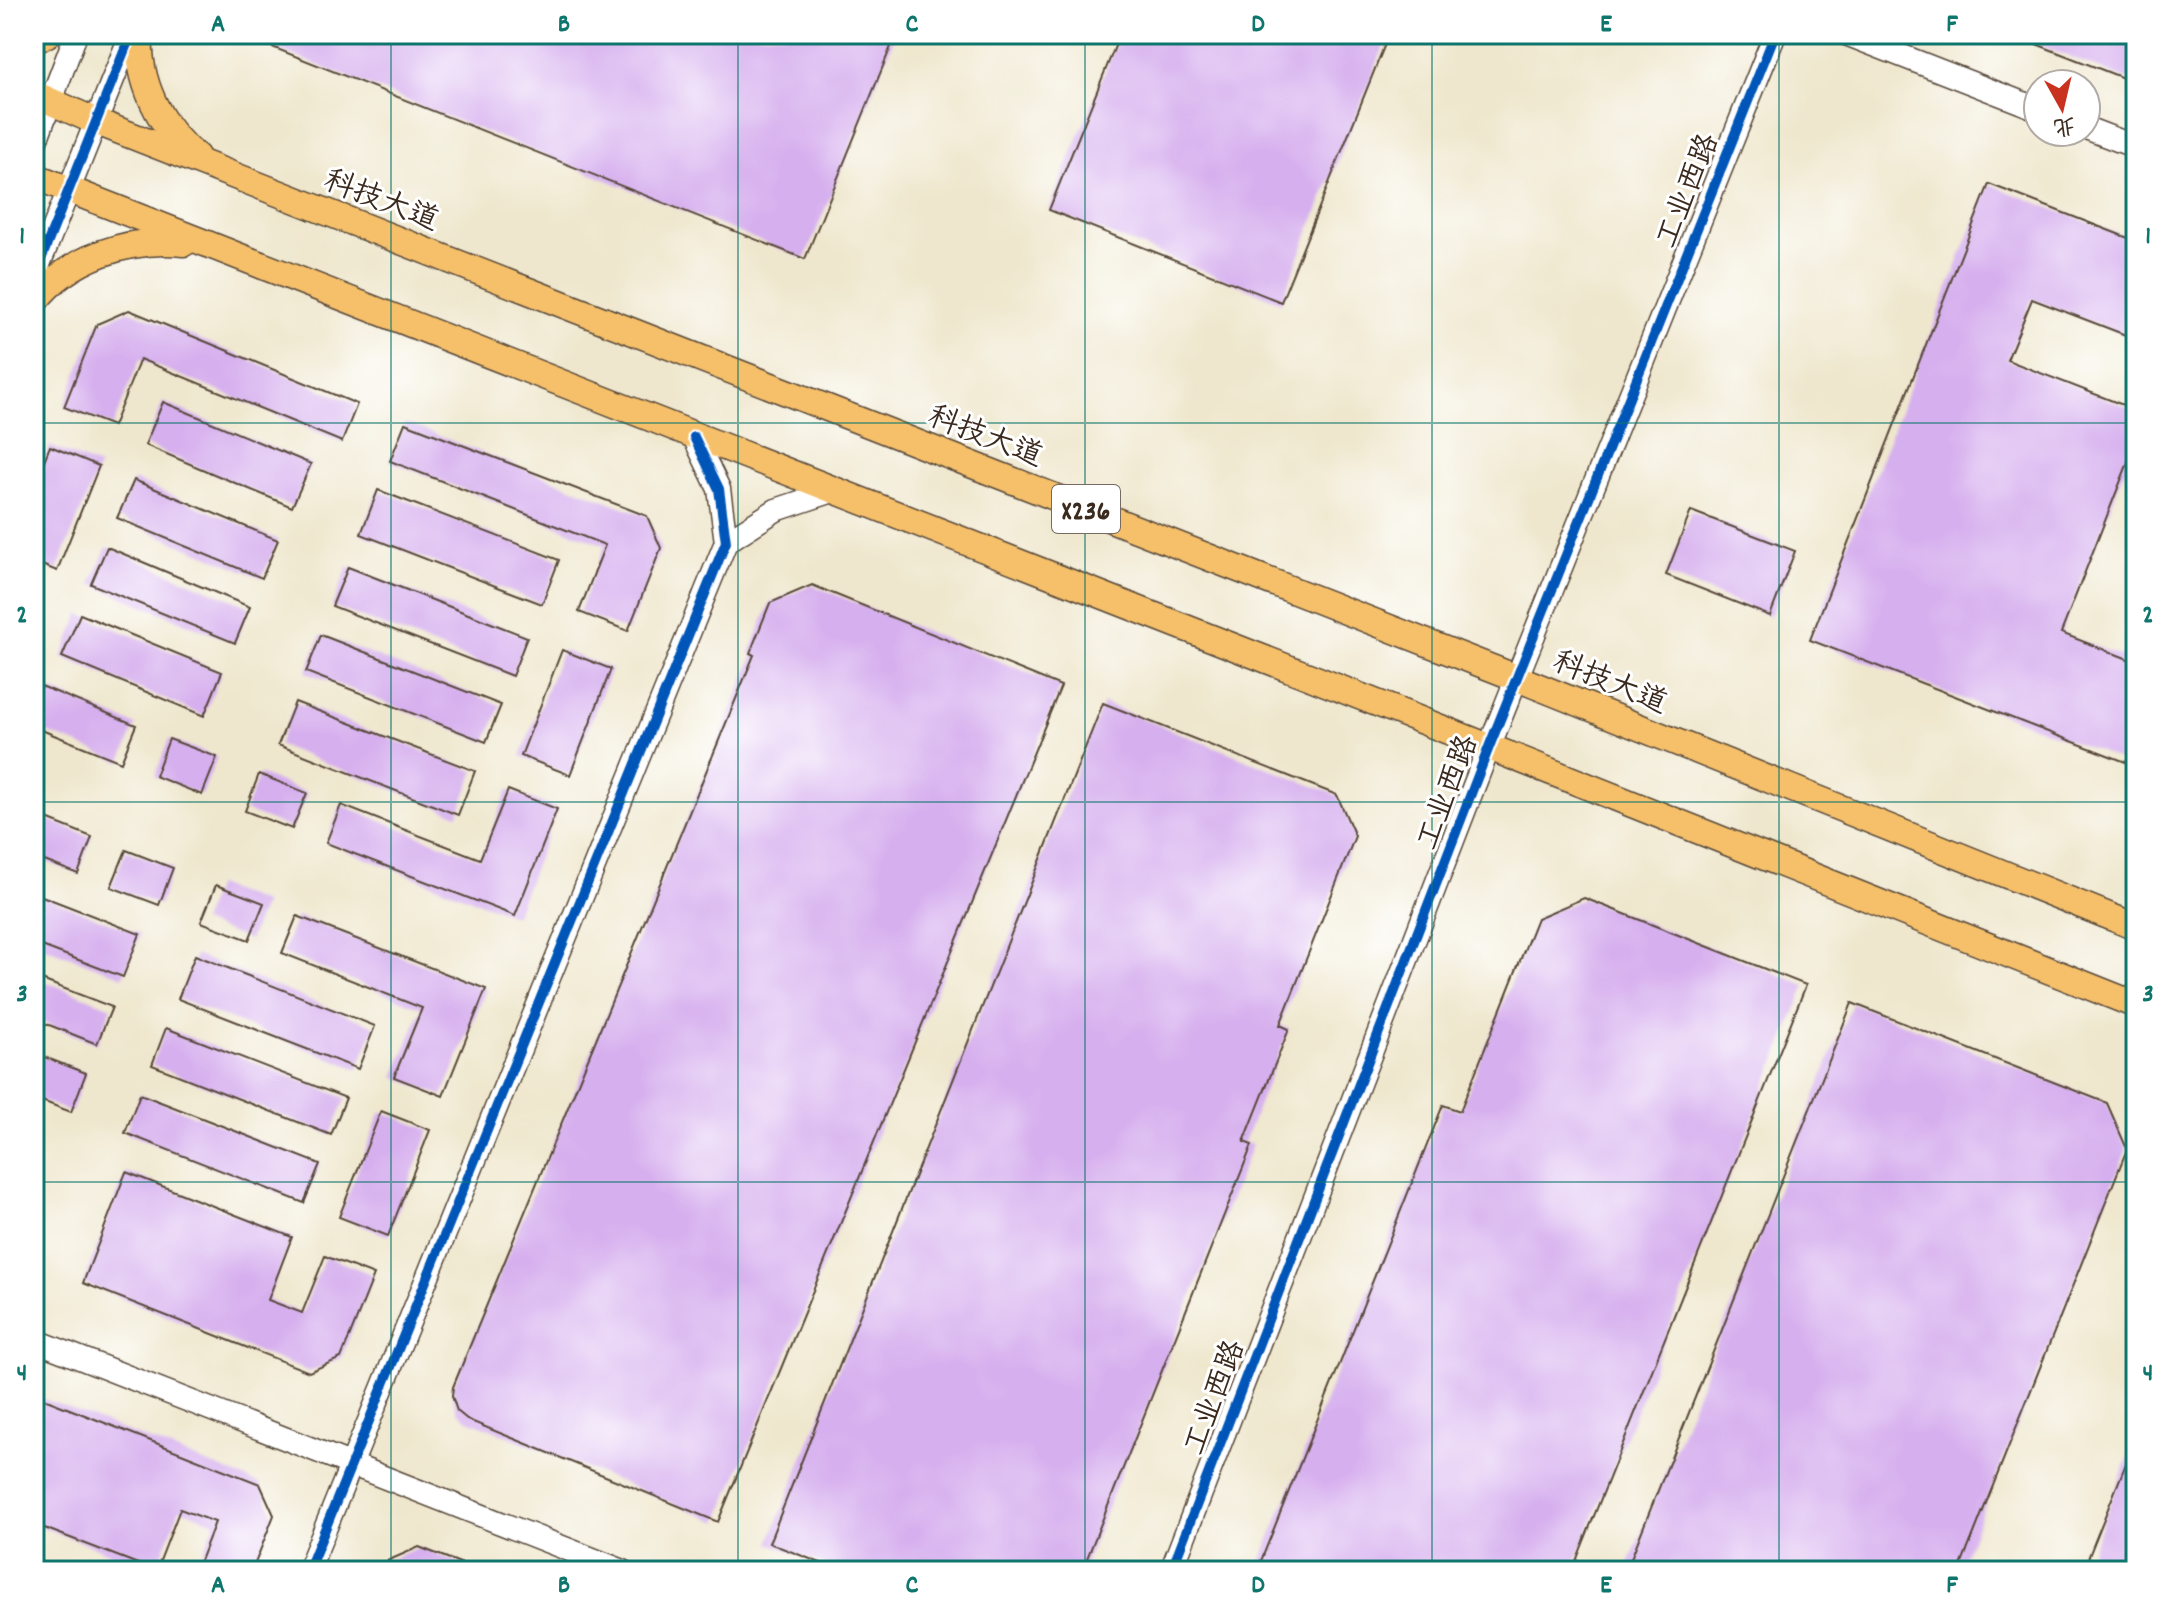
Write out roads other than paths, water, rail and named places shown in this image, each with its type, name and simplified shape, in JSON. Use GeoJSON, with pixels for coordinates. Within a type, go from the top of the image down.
{"type":"FeatureCollection","features":[{"type":"Feature","properties":{"kind":"main road"},"geometry":{"type":"LineString","coordinates":[[34,41],[47,34]]}},
{"type":"Feature","properties":{"kind":"main road"},"geometry":{"type":"LineString","coordinates":[[140,34],[142,69],[160,115],[192,153],[212,167]]}},
{"type":"Feature","properties":{"kind":"main road","name":"科技大道"},"geometry":{"type":"LineString","coordinates":[[42,98],[1517,678],[2136,927]]}},
{"type":"Feature","properties":{"kind":"main road","name":"X236"},"geometry":{"type":"LineString","coordinates":[[34,176],[1489,747],[2136,1005]]}},
{"type":"Feature","properties":{"kind":"main road"},"geometry":{"type":"LineString","coordinates":[[34,302],[61,276],[112,249],[141,243],[170,242],[199,245],[227,253]]}},
{"type":"Feature","properties":{"kind":"street"},"geometry":{"type":"LineString","coordinates":[[34,146],[42,98],[76,34]]}},
{"type":"Feature","properties":{"kind":"street"},"geometry":{"type":"LineString","coordinates":[[34,277],[131,34]]}},
{"type":"Feature","properties":{"kind":"street","name":"工业西路"},"geometry":{"type":"LineString","coordinates":[[1171,1571],[1489,747],[1775,34]]}},
{"type":"Feature","properties":{"kind":"street"},"geometry":{"type":"LineString","coordinates":[[1846,34],[2022,103]]}},
{"type":"Feature","properties":{"kind":"street"},"geometry":{"type":"LineString","coordinates":[[2102,134],[2136,147]]}},
{"type":"Feature","properties":{"kind":"street"},"geometry":{"type":"LineString","coordinates":[[308,1571],[726,542],[719,489],[694,437]]}},
{"type":"Feature","properties":{"kind":"street"},"geometry":{"type":"LineString","coordinates":[[726,542],[776,510],[833,491]]}},
{"type":"Feature","properties":{"kind":"street"},"geometry":{"type":"LineString","coordinates":[[34,1340],[623,1571]]}}]}
